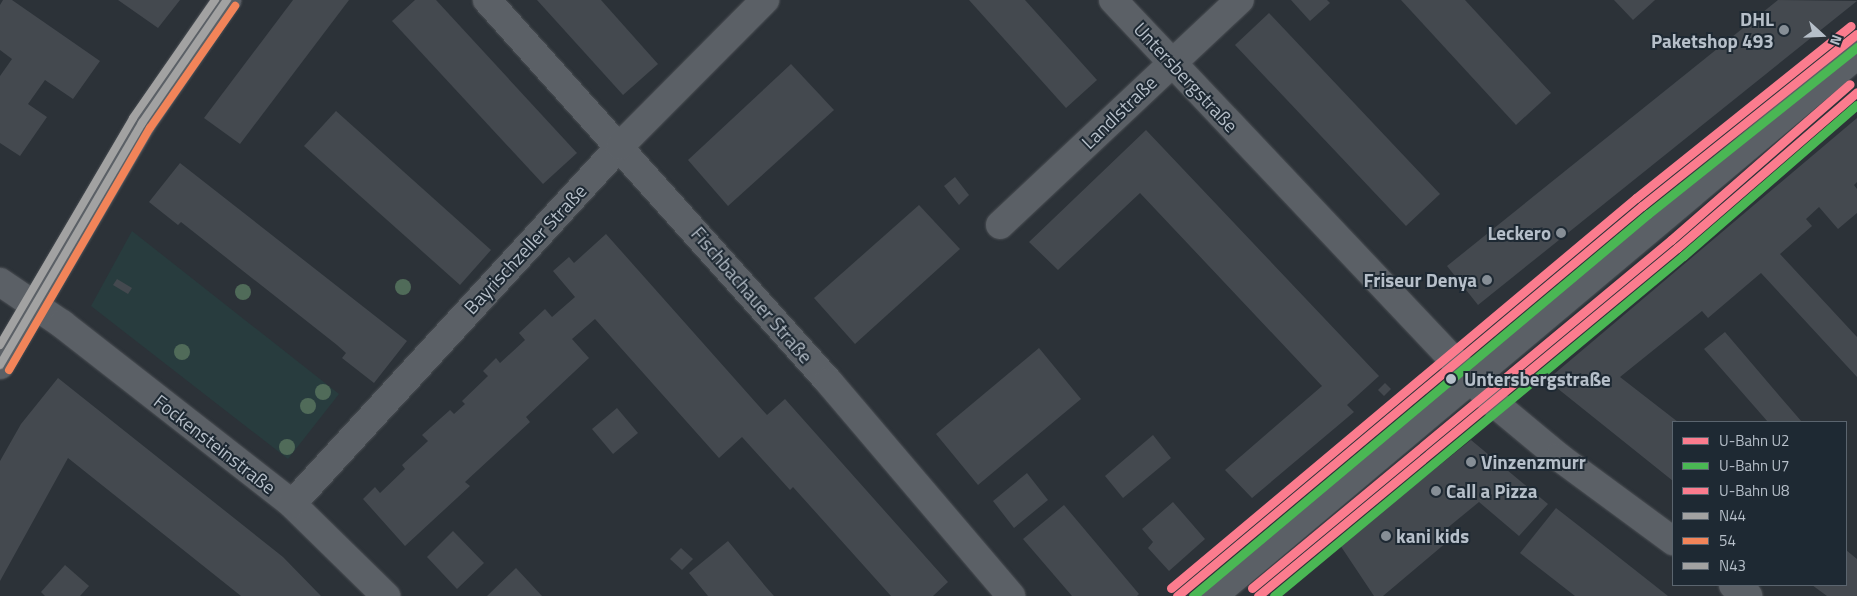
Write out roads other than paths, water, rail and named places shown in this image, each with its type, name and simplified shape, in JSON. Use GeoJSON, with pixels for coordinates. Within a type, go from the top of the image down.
{"type":"FeatureCollection","features":[{"type":"Feature","properties":{"kind":"street"},"geometry":{"type":"LineString","coordinates":[[0,365],[33,304],[142,123],[202,31],[227,0]]}},
{"type":"Feature","properties":{"kind":"street","name":"Fischbachauer Straße"},"geometry":{"type":"LineString","coordinates":[[487,0],[620,146],[829,382],[1011,596]]}},
{"type":"Feature","properties":{"kind":"street","name":"Bayrischzeller Straße"},"geometry":{"type":"LineString","coordinates":[[292,504],[620,146],[765,0]]}},
{"type":"Feature","properties":{"kind":"street","name":"Untersbergstraße"},"geometry":{"type":"LineString","coordinates":[[1113,0],[1469,379],[1558,457],[1672,540]]}},
{"type":"Feature","properties":{"kind":"street","name":"Landlstraße"},"geometry":{"type":"LineString","coordinates":[[1000,225],[1240,0]]}},
{"type":"Feature","properties":{"kind":"street"},"geometry":{"type":"LineString","coordinates":[[1212,596],[1857,55]]}},
{"type":"Feature","properties":{"kind":"street","name":"Fockensteinstraße"},"geometry":{"type":"LineString","coordinates":[[0,282],[33,304],[292,504],[386,596]]}},
{"type":"Feature","properties":{"kind":"street"},"geometry":{"type":"LineString","coordinates":[[1734,586],[1748,596]]}},
{"type":"Feature","properties":{"kind":"metro line","name":"U8"},"geometry":{"type":"LineString","coordinates":[[1171,588],[1636,198],[1851,26]]}},
{"type":"Feature","properties":{"kind":"metro line","name":"U2"},"geometry":{"type":"LineString","coordinates":[[1177,596],[1642,206],[1857,34]]}},
{"type":"Feature","properties":{"kind":"metro line","name":"U7"},"geometry":{"type":"LineString","coordinates":[[1193,596],[1648,214],[1857,47]]}},
{"type":"Feature","properties":{"kind":"metro line","name":"U8"},"geometry":{"type":"LineString","coordinates":[[1252,588],[1671,240],[1850,84]]}},
{"type":"Feature","properties":{"kind":"metro line","name":"U2"},"geometry":{"type":"LineString","coordinates":[[1258,596],[1677,248],[1857,92]]}},
{"type":"Feature","properties":{"kind":"metro line","name":"U7"},"geometry":{"type":"LineString","coordinates":[[1274,596],[1683,256],[1857,105]]}},
{"type":"Feature","properties":{"kind":"place","name":"DHL Paketshop 493"},"geometry":{"type":"Point","coordinates":[1784,30]}},
{"type":"Feature","properties":{"kind":"place","name":"Leckero"},"geometry":{"type":"Point","coordinates":[1561,233]}},
{"type":"Feature","properties":{"kind":"place","name":"Friseur Denya"},"geometry":{"type":"Point","coordinates":[1487,280]}},
{"type":"Feature","properties":{"kind":"place","name":"Untersbergstraße"},"geometry":{"type":"Point","coordinates":[1451,379]}},
{"type":"Feature","properties":{"kind":"place","name":"Vinzenzmurr"},"geometry":{"type":"Point","coordinates":[1471,462]}},
{"type":"Feature","properties":{"kind":"place","name":"Call a Pizza"},"geometry":{"type":"Point","coordinates":[1436,491]}},
{"type":"Feature","properties":{"kind":"place","name":"kani kids"},"geometry":{"type":"Point","coordinates":[1386,536]}}]}
